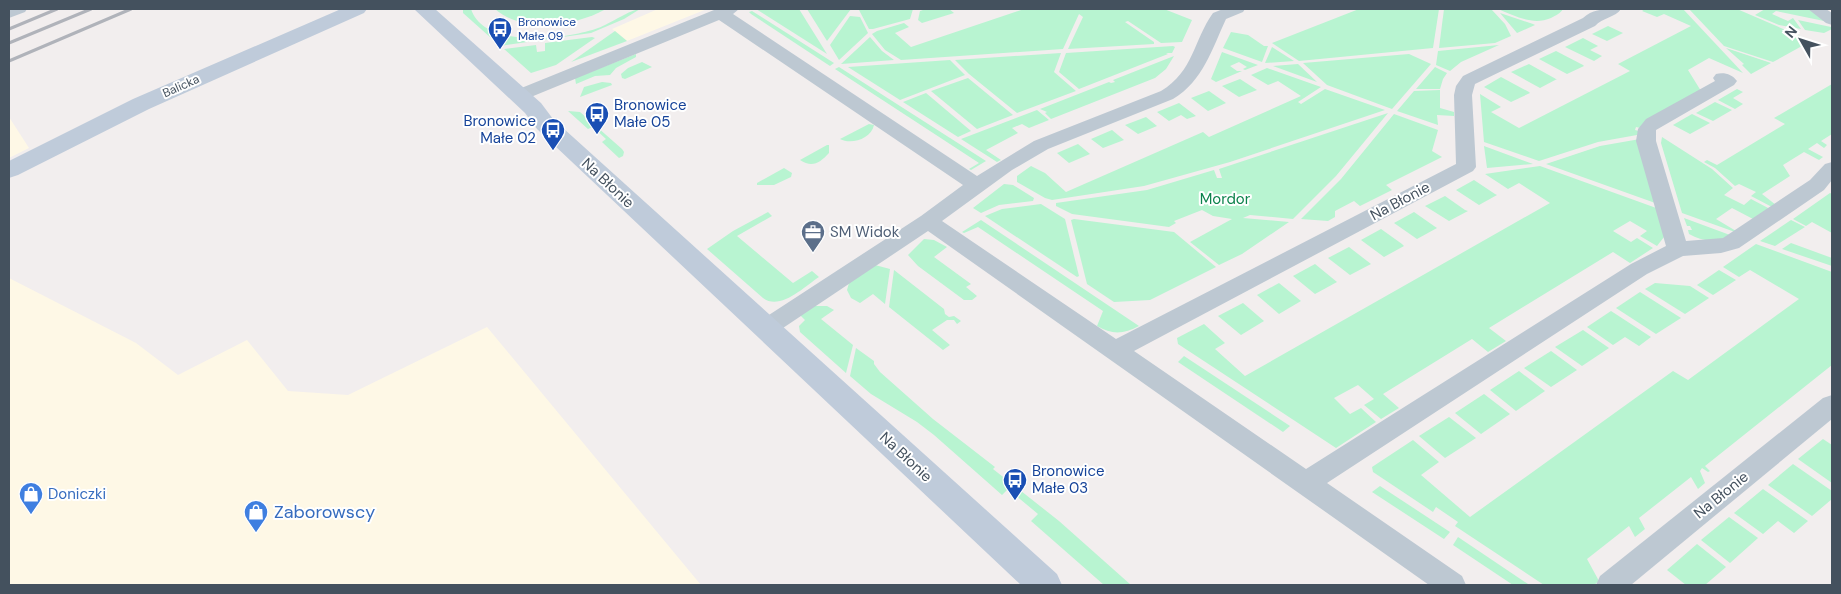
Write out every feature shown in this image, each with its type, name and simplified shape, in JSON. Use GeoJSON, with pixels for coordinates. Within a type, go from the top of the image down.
{"type":"FeatureCollection","features":[{"type":"Feature","properties":{"kind":"street"},"geometry":{"type":"LineString","coordinates":[[9,13],[19,9]]}},
{"type":"Feature","properties":{"kind":"street","name":"Balicka"},"geometry":{"type":"LineString","coordinates":[[9,170],[141,104],[356,9]]}},
{"type":"Feature","properties":{"kind":"street","name":"Na Błonie"},"geometry":{"type":"LineString","coordinates":[[424,9],[520,95],[533,108],[544,124],[1045,585]]}},
{"type":"Feature","properties":{"kind":"street"},"geometry":{"type":"LineString","coordinates":[[766,328],[928,221],[1014,160],[1042,145],[1167,95],[1179,88],[1192,74],[1219,16],[1237,9]]}},
{"type":"Feature","properties":{"kind":"street","name":"Na Błonie"},"geometry":{"type":"LineString","coordinates":[[1114,351],[1466,167],[1463,95],[1469,80],[1613,9]]}},
{"type":"Feature","properties":{"kind":"street"},"geometry":{"type":"LineString","coordinates":[[1816,9],[1832,20]]}},
{"type":"Feature","properties":{"kind":"street"},"geometry":{"type":"LineString","coordinates":[[520,95],[725,11],[977,185]]}},
{"type":"Feature","properties":{"kind":"street"},"geometry":{"type":"LineString","coordinates":[[1678,248],[1646,141],[1646,132],[1649,126],[1660,118],[1728,81],[1722,78]]}},
{"type":"Feature","properties":{"kind":"street"},"geometry":{"type":"LineString","coordinates":[[1304,484],[1640,269],[1678,248],[1721,246],[1731,242],[1817,185],[1832,168]]}},
{"type":"Feature","properties":{"kind":"street"},"geometry":{"type":"LineString","coordinates":[[928,221],[1452,585]]}},
{"type":"Feature","properties":{"kind":"street","name":"Na Błonie"},"geometry":{"type":"LineString","coordinates":[[1610,585],[1832,404]]}},
{"type":"Feature","properties":{"kind":"shaded area"},"geometry":{"type":"Polygon","coordinates":[[[658,9],[707,9],[627,41],[612,29],[658,9]]]}},
{"type":"Feature","properties":{"kind":"shaded area"},"geometry":{"type":"Polygon","coordinates":[[[9,117],[29,148],[9,158],[9,117]]]}},
{"type":"Feature","properties":{"kind":"shaded area"},"geometry":{"type":"Polygon","coordinates":[[[9,278],[136,343],[178,375],[247,340],[288,391],[348,395],[487,327],[701,585],[9,585],[9,278]]]}},
{"type":"Feature","properties":{"kind":"green space"},"geometry":{"type":"Polygon","coordinates":[[[463,9],[471,9],[479,22],[492,31],[509,36],[548,38],[584,32],[603,26],[631,11],[640,9],[624,19],[591,33],[500,46],[463,13],[463,9]]]}},
{"type":"Feature","properties":{"kind":"green space"},"geometry":{"type":"Polygon","coordinates":[[[495,9],[606,9],[580,20],[550,25],[520,22],[507,17],[495,9]]]}},
{"type":"Feature","properties":{"kind":"green space"},"geometry":{"type":"Polygon","coordinates":[[[756,9],[799,9],[827,54],[756,9]]]}},
{"type":"Feature","properties":{"kind":"green space"},"geometry":{"type":"Polygon","coordinates":[[[807,9],[851,9],[827,41],[807,9]]]}},
{"type":"Feature","properties":{"kind":"green space"},"geometry":{"type":"Polygon","coordinates":[[[913,9],[910,19],[869,29],[859,10],[913,9]]]}},
{"type":"Feature","properties":{"kind":"green space"},"geometry":{"type":"Polygon","coordinates":[[[926,9],[949,9],[954,13],[922,23],[918,20],[920,11],[926,9]]]}},
{"type":"Feature","properties":{"kind":"green space"},"geometry":{"type":"Polygon","coordinates":[[[1024,9],[1164,9],[1192,20],[1182,42],[1161,43],[1128,21],[1125,22],[1154,42],[1154,44],[1068,49],[1083,17],[1079,14],[1063,49],[901,60],[885,50],[872,34],[904,23],[909,27],[895,33],[911,47],[1024,9]]]}},
{"type":"Feature","properties":{"kind":"green space"},"geometry":{"type":"Polygon","coordinates":[[[1359,9],[1439,9],[1433,48],[1299,61],[1272,43],[1359,9]]]}},
{"type":"Feature","properties":{"kind":"green space"},"geometry":{"type":"Polygon","coordinates":[[[1444,9],[1491,9],[1505,24],[1511,36],[1495,43],[1439,48],[1444,9]]]}},
{"type":"Feature","properties":{"kind":"green space"},"geometry":{"type":"Polygon","coordinates":[[[1498,9],[1563,9],[1551,18],[1531,21],[1498,9]]]}},
{"type":"Feature","properties":{"kind":"green space"},"geometry":{"type":"Polygon","coordinates":[[[1645,9],[1683,9],[1743,73],[1709,58],[1688,70],[1701,91],[1646,120],[1640,128],[1636,127],[1635,130],[1639,131],[1637,135],[1598,142],[1539,161],[1484,142],[1480,94],[1501,107],[1491,112],[1519,128],[1630,71],[1618,64],[1691,26],[1664,14],[1657,17],[1642,11],[1645,9]]]}},
{"type":"Feature","properties":{"kind":"green space"},"geometry":{"type":"Polygon","coordinates":[[[1689,9],[1737,9],[1811,41],[1773,62],[1724,46],[1689,9]]]}},
{"type":"Feature","properties":{"kind":"green space"},"geometry":{"type":"Polygon","coordinates":[[[1765,9],[1810,9],[1829,22],[1776,11],[1772,14],[1788,21],[1793,18],[1801,29],[1779,25],[1755,15],[1765,9]]]}},
{"type":"Feature","properties":{"kind":"green space"},"geometry":{"type":"Polygon","coordinates":[[[752,11],[834,63],[830,66],[749,12],[752,11]]]}},
{"type":"Feature","properties":{"kind":"green space"},"geometry":{"type":"Polygon","coordinates":[[[1500,13],[1533,24],[1535,25],[1517,33],[1500,13]]]}},
{"type":"Feature","properties":{"kind":"green space"},"geometry":{"type":"Polygon","coordinates":[[[850,16],[860,17],[868,33],[839,60],[830,45],[850,16]]]}},
{"type":"Feature","properties":{"kind":"green space"},"geometry":{"type":"Polygon","coordinates":[[[1798,20],[1831,27],[1832,29],[1824,33],[1805,30],[1798,20]]]}},
{"type":"Feature","properties":{"kind":"green space"},"geometry":{"type":"Polygon","coordinates":[[[1608,26],[1623,33],[1607,41],[1592,34],[1608,26]]]}},
{"type":"Feature","properties":{"kind":"green space"},"geometry":{"type":"Polygon","coordinates":[[[615,31],[627,41],[571,62],[615,31]]]}},
{"type":"Feature","properties":{"kind":"green space"},"geometry":{"type":"Polygon","coordinates":[[[1231,32],[1248,35],[1264,46],[1268,46],[1262,62],[1223,48],[1231,32]]]}},
{"type":"Feature","properties":{"kind":"green space"},"geometry":{"type":"Polygon","coordinates":[[[870,37],[882,51],[894,60],[841,64],[870,37]]]}},
{"type":"Feature","properties":{"kind":"green space"},"geometry":{"type":"Polygon","coordinates":[[[595,38],[556,65],[531,73],[504,49],[536,45],[537,52],[545,51],[545,43],[595,38]]]}},
{"type":"Feature","properties":{"kind":"green space"},"geometry":{"type":"Polygon","coordinates":[[[1583,38],[1598,46],[1590,50],[1602,56],[1594,61],[1565,47],[1583,38]]]}},
{"type":"Feature","properties":{"kind":"green space"},"geometry":{"type":"Polygon","coordinates":[[[1499,45],[1461,62],[1450,71],[1436,65],[1438,51],[1499,45]]]}},
{"type":"Feature","properties":{"kind":"green space"},"geometry":{"type":"Polygon","coordinates":[[[1175,47],[1172,53],[1166,53],[1168,54],[1079,89],[1059,72],[1066,53],[1175,47]]]}},
{"type":"Feature","properties":{"kind":"green space"},"geometry":{"type":"Polygon","coordinates":[[[1272,47],[1294,61],[1265,63],[1272,47]]]}},
{"type":"Feature","properties":{"kind":"green space"},"geometry":{"type":"Polygon","coordinates":[[[1726,48],[1771,63],[1751,74],[1742,65],[1744,64],[1726,48]]]}},
{"type":"Feature","properties":{"kind":"green space"},"geometry":{"type":"Polygon","coordinates":[[[1556,51],[1584,66],[1567,74],[1539,59],[1556,51]]]}},
{"type":"Feature","properties":{"kind":"green space"},"geometry":{"type":"Polygon","coordinates":[[[1222,52],[1258,65],[1245,70],[1243,69],[1247,67],[1239,62],[1230,66],[1237,71],[1242,71],[1216,82],[1211,79],[1222,52]]]}},
{"type":"Feature","properties":{"kind":"green space"},"geometry":{"type":"Polygon","coordinates":[[[1061,53],[1054,72],[1076,91],[1017,113],[969,74],[955,60],[1061,53]]]}},
{"type":"Feature","properties":{"kind":"green space"},"geometry":{"type":"Polygon","coordinates":[[[636,54],[636,57],[616,68],[610,75],[595,76],[576,84],[575,78],[636,54]]]}},
{"type":"Feature","properties":{"kind":"green space"},"geometry":{"type":"Polygon","coordinates":[[[1409,54],[1431,64],[1392,109],[1327,85],[1303,63],[1409,54]]]}},
{"type":"Feature","properties":{"kind":"green space"},"geometry":{"type":"Polygon","coordinates":[[[1174,56],[1166,69],[1155,78],[1051,119],[1045,113],[1047,112],[1040,109],[1109,82],[1115,82],[1113,80],[1174,56]]]}},
{"type":"Feature","properties":{"kind":"green space"},"geometry":{"type":"Polygon","coordinates":[[[950,60],[965,75],[900,100],[848,67],[950,60]]]}},
{"type":"Feature","properties":{"kind":"green space"},"geometry":{"type":"Polygon","coordinates":[[[642,62],[652,67],[625,79],[622,78],[621,74],[628,68],[642,62]]]}},
{"type":"Feature","properties":{"kind":"green space"},"geometry":{"type":"Polygon","coordinates":[[[1298,64],[1317,82],[1273,66],[1298,64]]]}},
{"type":"Feature","properties":{"kind":"green space"},"geometry":{"type":"Polygon","coordinates":[[[1529,64],[1557,79],[1540,88],[1511,72],[1529,64]]]}},
{"type":"Feature","properties":{"kind":"green space"},"geometry":{"type":"Polygon","coordinates":[[[839,67],[986,161],[971,170],[969,169],[979,163],[835,69],[839,67]]]}},
{"type":"Feature","properties":{"kind":"green space"},"geometry":{"type":"Polygon","coordinates":[[[1435,67],[1447,73],[1440,89],[1416,89],[1435,67]]]}},
{"type":"Feature","properties":{"kind":"green space"},"geometry":{"type":"Polygon","coordinates":[[[1267,68],[1321,87],[1298,102],[1301,104],[1325,89],[1385,110],[1230,162],[1144,186],[1052,200],[1017,182],[1017,176],[1031,166],[1045,173],[1066,192],[1203,132],[1209,137],[1301,96],[1278,81],[1268,85],[1251,75],[1267,68]]]}},
{"type":"Feature","properties":{"kind":"green space"},"geometry":{"type":"Polygon","coordinates":[[[1501,77],[1530,93],[1511,102],[1484,87],[1501,77]]]}},
{"type":"Feature","properties":{"kind":"green space"},"geometry":{"type":"Polygon","coordinates":[[[968,78],[1013,115],[977,129],[931,91],[968,78]]]}},
{"type":"Feature","properties":{"kind":"green space"},"geometry":{"type":"Polygon","coordinates":[[[1240,79],[1257,90],[1239,97],[1222,86],[1240,79]]]}},
{"type":"Feature","properties":{"kind":"green space"},"geometry":{"type":"Polygon","coordinates":[[[602,82],[611,83],[612,85],[580,97],[584,87],[602,82]]]}},
{"type":"Feature","properties":{"kind":"green space"},"geometry":{"type":"Polygon","coordinates":[[[1832,84],[1832,134],[1821,141],[1827,145],[1824,148],[1817,143],[1808,149],[1823,157],[1819,160],[1804,152],[1783,165],[1790,176],[1762,194],[1776,205],[1772,207],[1751,196],[1756,192],[1739,184],[1735,186],[1715,168],[1704,162],[1707,160],[1717,165],[1785,124],[1774,118],[1832,84]]]}},
{"type":"Feature","properties":{"kind":"green space"},"geometry":{"type":"Polygon","coordinates":[[[1737,89],[1743,92],[1733,98],[1743,104],[1735,109],[1718,100],[1737,89]]]}},
{"type":"Feature","properties":{"kind":"green space"},"geometry":{"type":"Polygon","coordinates":[[[1440,90],[1440,108],[1454,112],[1454,116],[1437,115],[1438,125],[1397,111],[1414,91],[1440,90]]]}},
{"type":"Feature","properties":{"kind":"green space"},"geometry":{"type":"Polygon","coordinates":[[[1209,91],[1226,103],[1208,111],[1191,98],[1209,91]]]}},
{"type":"Feature","properties":{"kind":"green space"},"geometry":{"type":"Polygon","coordinates":[[[926,93],[971,131],[958,137],[903,102],[926,93]]]}},
{"type":"Feature","properties":{"kind":"green space"},"geometry":{"type":"Polygon","coordinates":[[[1715,102],[1732,110],[1713,121],[1696,113],[1715,102]]]}},
{"type":"Feature","properties":{"kind":"green space"},"geometry":{"type":"Polygon","coordinates":[[[1179,103],[1196,116],[1187,119],[1181,115],[1169,121],[1157,112],[1179,103]]]}},
{"type":"Feature","properties":{"kind":"green space"},"geometry":{"type":"Polygon","coordinates":[[[1037,110],[1049,120],[1029,128],[1022,124],[1012,128],[1018,133],[986,150],[1001,160],[997,162],[961,139],[1037,110]]]}},
{"type":"Feature","properties":{"kind":"green space"},"geometry":{"type":"Polygon","coordinates":[[[568,111],[580,112],[622,149],[624,152],[623,156],[619,158],[602,142],[606,139],[593,127],[588,129],[568,111]]]}},
{"type":"Feature","properties":{"kind":"green space","name":"Mordor"},"geometry":{"type":"Polygon","coordinates":[[[1388,113],[1336,176],[1293,219],[1250,215],[1243,218],[1289,222],[1242,254],[1219,265],[1190,242],[1232,219],[1213,216],[1202,210],[1174,221],[1176,223],[1169,227],[1072,214],[1056,206],[1056,203],[1147,190],[1214,170],[1217,178],[1222,178],[1219,169],[1388,113]]]}},
{"type":"Feature","properties":{"kind":"green space"},"geometry":{"type":"Polygon","coordinates":[[[1394,114],[1438,130],[1432,151],[1442,157],[1386,185],[1392,190],[1360,206],[1354,201],[1335,211],[1335,217],[1328,221],[1301,219],[1341,179],[1394,114]]]}},
{"type":"Feature","properties":{"kind":"green space"},"geometry":{"type":"Polygon","coordinates":[[[1692,114],[1710,123],[1690,134],[1673,125],[1692,114]]]}},
{"type":"Feature","properties":{"kind":"green space"},"geometry":{"type":"Polygon","coordinates":[[[1146,117],[1157,126],[1138,134],[1125,125],[1146,117]]]}},
{"type":"Feature","properties":{"kind":"green space"},"geometry":{"type":"Polygon","coordinates":[[[869,124],[874,125],[872,130],[860,140],[844,141],[840,139],[869,124]]]}},
{"type":"Feature","properties":{"kind":"green space"},"geometry":{"type":"Polygon","coordinates":[[[1112,130],[1124,140],[1103,148],[1091,139],[1112,130]]]}},
{"type":"Feature","properties":{"kind":"green space"},"geometry":{"type":"Polygon","coordinates":[[[1662,137],[1712,169],[1733,188],[1724,195],[1744,205],[1751,199],[1770,209],[1753,219],[1732,208],[1716,219],[1735,232],[1682,213],[1661,143],[1662,137]]]}},
{"type":"Feature","properties":{"kind":"green space"},"geometry":{"type":"Polygon","coordinates":[[[1640,139],[1658,204],[1546,164],[1600,146],[1640,139]]]}},
{"type":"Feature","properties":{"kind":"green space"},"geometry":{"type":"Polygon","coordinates":[[[1078,144],[1090,154],[1069,163],[1057,153],[1078,144]]]}},
{"type":"Feature","properties":{"kind":"green space"},"geometry":{"type":"Polygon","coordinates":[[[829,145],[829,153],[819,162],[808,164],[800,160],[829,145]]]}},
{"type":"Feature","properties":{"kind":"green space"},"geometry":{"type":"Polygon","coordinates":[[[1484,146],[1533,164],[1487,168],[1484,146]]]}},
{"type":"Feature","properties":{"kind":"green space"},"geometry":{"type":"Polygon","coordinates":[[[1540,166],[1659,209],[1664,237],[1657,246],[1640,236],[1647,231],[1630,221],[1613,231],[1631,242],[1637,238],[1653,248],[1630,263],[1613,252],[1489,328],[1506,341],[1488,352],[1472,339],[1383,394],[1399,408],[1381,419],[1364,405],[1374,399],[1358,385],[1334,398],[1350,414],[1361,408],[1376,422],[1336,448],[1178,344],[1177,338],[1204,324],[1225,343],[1215,349],[1245,376],[1550,203],[1519,183],[1508,189],[1485,174],[1540,166]]]}},
{"type":"Feature","properties":{"kind":"green space"},"geometry":{"type":"Polygon","coordinates":[[[784,168],[792,173],[791,177],[774,185],[757,185],[757,183],[784,168]]]}},
{"type":"Feature","properties":{"kind":"green space"},"geometry":{"type":"Polygon","coordinates":[[[1474,180],[1497,195],[1479,205],[1456,190],[1474,180]]]}},
{"type":"Feature","properties":{"kind":"green space"},"geometry":{"type":"Polygon","coordinates":[[[1004,184],[1013,185],[1034,198],[1033,201],[999,205],[981,213],[973,208],[1004,184]]]}},
{"type":"Feature","properties":{"kind":"green space"},"geometry":{"type":"Polygon","coordinates":[[[1830,193],[1832,194],[1832,233],[1812,222],[1806,226],[1793,219],[1830,193]]]}},
{"type":"Feature","properties":{"kind":"green space"},"geometry":{"type":"Polygon","coordinates":[[[1445,196],[1468,211],[1449,221],[1425,206],[1445,196]]]}},
{"type":"Feature","properties":{"kind":"green space"},"geometry":{"type":"Polygon","coordinates":[[[1041,204],[1065,219],[1079,276],[1077,277],[985,216],[1002,209],[1041,204]]]}},
{"type":"Feature","properties":{"kind":"green space"},"geometry":{"type":"Polygon","coordinates":[[[768,212],[772,216],[737,236],[793,283],[812,271],[819,277],[792,296],[777,302],[763,298],[707,249],[733,231],[768,212]]]}},
{"type":"Feature","properties":{"kind":"green space"},"geometry":{"type":"Polygon","coordinates":[[[1414,212],[1437,228],[1417,239],[1394,223],[1414,212]]]}},
{"type":"Feature","properties":{"kind":"green space"},"geometry":{"type":"Polygon","coordinates":[[[1684,218],[1730,235],[1715,240],[1699,239],[1689,234],[1688,230],[1692,230],[1690,226],[1687,226],[1684,218]]]}},
{"type":"Feature","properties":{"kind":"green space"},"geometry":{"type":"Polygon","coordinates":[[[981,220],[1139,326],[1128,331],[1113,332],[1097,326],[1103,311],[978,227],[964,233],[962,232],[981,220]]]}},
{"type":"Feature","properties":{"kind":"green space"},"geometry":{"type":"Polygon","coordinates":[[[1071,220],[1174,232],[1216,267],[1150,300],[1114,302],[1087,284],[1071,220]]]}},
{"type":"Feature","properties":{"kind":"green space"},"geometry":{"type":"Polygon","coordinates":[[[1791,220],[1805,227],[1775,246],[1760,241],[1791,220]]]}},
{"type":"Feature","properties":{"kind":"green space"},"geometry":{"type":"Polygon","coordinates":[[[1381,229],[1404,246],[1384,257],[1361,240],[1381,229]]]}},
{"type":"Feature","properties":{"kind":"green space"},"geometry":{"type":"Polygon","coordinates":[[[924,239],[934,240],[947,247],[934,257],[971,284],[966,287],[977,296],[972,300],[964,300],[918,266],[908,255],[924,239]]]}},
{"type":"Feature","properties":{"kind":"green space"},"geometry":{"type":"Polygon","coordinates":[[[1791,243],[1832,258],[1832,266],[1782,249],[1791,243]]]}},
{"type":"Feature","properties":{"kind":"green space"},"geometry":{"type":"Polygon","coordinates":[[[1756,244],[1832,272],[1832,365],[1705,466],[1710,471],[1708,472],[1702,468],[1700,471],[1705,483],[1698,489],[1691,477],[1639,518],[1645,529],[1635,537],[1629,526],[1587,559],[1599,581],[1594,585],[1544,585],[1455,526],[1458,522],[1436,507],[1433,512],[1373,472],[1372,467],[1413,440],[1439,462],[1421,475],[1470,517],[1673,371],[1688,380],[1799,299],[1750,270],[1739,277],[1723,267],[1756,244]]]}},
{"type":"Feature","properties":{"kind":"green space"},"geometry":{"type":"Polygon","coordinates":[[[1349,247],[1371,264],[1350,275],[1328,258],[1349,247]]]}},
{"type":"Feature","properties":{"kind":"green space"},"geometry":{"type":"Polygon","coordinates":[[[1315,264],[1337,282],[1315,294],[1293,276],[1315,264]]]}},
{"type":"Feature","properties":{"kind":"green space"},"geometry":{"type":"Polygon","coordinates":[[[875,265],[890,269],[885,304],[873,294],[860,303],[851,298],[847,290],[849,283],[875,265]]]}},
{"type":"Feature","properties":{"kind":"green space"},"geometry":{"type":"Polygon","coordinates":[[[894,270],[944,309],[945,314],[949,317],[954,316],[961,321],[957,324],[954,320],[947,320],[932,330],[950,345],[943,350],[889,307],[894,270]]]}},
{"type":"Feature","properties":{"kind":"green space"},"geometry":{"type":"Polygon","coordinates":[[[1719,270],[1736,280],[1713,295],[1697,285],[1719,270]]]}},
{"type":"Feature","properties":{"kind":"green space"},"geometry":{"type":"Polygon","coordinates":[[[1279,283],[1301,301],[1279,314],[1257,295],[1279,283]]]}},
{"type":"Feature","properties":{"kind":"green space"},"geometry":{"type":"Polygon","coordinates":[[[1655,283],[1690,286],[1709,298],[1685,314],[1645,289],[1655,283]]]}},
{"type":"Feature","properties":{"kind":"green space"},"geometry":{"type":"Polygon","coordinates":[[[1640,292],[1681,318],[1656,334],[1616,308],[1640,292]]]}},
{"type":"Feature","properties":{"kind":"green space"},"geometry":{"type":"Polygon","coordinates":[[[1243,303],[1264,321],[1241,335],[1218,316],[1243,303]]]}},
{"type":"Feature","properties":{"kind":"green space"},"geometry":{"type":"Polygon","coordinates":[[[814,306],[827,306],[834,310],[821,319],[853,345],[846,373],[800,332],[799,326],[805,320],[800,315],[814,306]]]}},
{"type":"Feature","properties":{"kind":"green space"},"geometry":{"type":"Polygon","coordinates":[[[1611,311],[1651,337],[1639,346],[1625,337],[1613,345],[1587,327],[1611,311]]]}},
{"type":"Feature","properties":{"kind":"green space"},"geometry":{"type":"Polygon","coordinates":[[[1583,330],[1609,348],[1582,366],[1555,347],[1583,330]]]}},
{"type":"Feature","properties":{"kind":"green space"},"geometry":{"type":"Polygon","coordinates":[[[856,348],[874,361],[880,372],[933,419],[995,467],[993,469],[1059,521],[1131,585],[1104,585],[1031,521],[1038,514],[1008,489],[1002,495],[934,435],[917,422],[871,394],[850,376],[856,348]]]}},
{"type":"Feature","properties":{"kind":"green space"},"geometry":{"type":"Polygon","coordinates":[[[1551,351],[1577,370],[1551,387],[1524,368],[1551,351]]]}},
{"type":"Feature","properties":{"kind":"green space"},"geometry":{"type":"Polygon","coordinates":[[[1184,356],[1290,426],[1283,432],[1178,362],[1184,356]]]}},
{"type":"Feature","properties":{"kind":"green space"},"geometry":{"type":"Polygon","coordinates":[[[1519,371],[1545,391],[1516,411],[1490,390],[1519,371]]]}},
{"type":"Feature","properties":{"kind":"green space"},"geometry":{"type":"Polygon","coordinates":[[[1484,394],[1510,414],[1481,434],[1455,413],[1484,394]]]}},
{"type":"Feature","properties":{"kind":"green space"},"geometry":{"type":"Polygon","coordinates":[[[1449,417],[1476,438],[1445,458],[1419,436],[1449,417]]]}},
{"type":"Feature","properties":{"kind":"green space"},"geometry":{"type":"Polygon","coordinates":[[[1823,439],[1832,445],[1832,483],[1798,459],[1823,439]]]}},
{"type":"Feature","properties":{"kind":"green space"},"geometry":{"type":"Polygon","coordinates":[[[1793,464],[1832,491],[1832,499],[1812,516],[1768,485],[1793,464]]]}},
{"type":"Feature","properties":{"kind":"green space"},"geometry":{"type":"Polygon","coordinates":[[[1380,486],[1450,532],[1444,539],[1372,492],[1380,486]]]}},
{"type":"Feature","properties":{"kind":"green space"},"geometry":{"type":"Polygon","coordinates":[[[1763,489],[1808,521],[1794,533],[1778,521],[1763,534],[1734,513],[1763,489]]]}},
{"type":"Feature","properties":{"kind":"green space"},"geometry":{"type":"Polygon","coordinates":[[[1729,517],[1758,538],[1730,563],[1701,540],[1729,517]]]}},
{"type":"Feature","properties":{"kind":"green space"},"geometry":{"type":"Polygon","coordinates":[[[1458,537],[1528,585],[1513,585],[1453,545],[1458,537]]]}},
{"type":"Feature","properties":{"kind":"green space"},"geometry":{"type":"Polygon","coordinates":[[[1697,544],[1726,567],[1705,585],[1686,585],[1667,570],[1697,544]]]}},
{"type":"Feature","properties":{"kind":"railway"},"geometry":{"type":"LineString","coordinates":[[9,29],[57,9]]}},
{"type":"Feature","properties":{"kind":"railway"},"geometry":{"type":"LineString","coordinates":[[9,43],[91,9]]}},
{"type":"Feature","properties":{"kind":"railway"},"geometry":{"type":"LineString","coordinates":[[9,61],[131,9]]}},
{"type":"Feature","properties":{"kind":"place","name":"Bronowice Małe 09"},"geometry":{"type":"Point","coordinates":[500,50]}},
{"type":"Feature","properties":{"kind":"place","name":"Bronowice Małe 05"},"geometry":{"type":"Point","coordinates":[597,135]}},
{"type":"Feature","properties":{"kind":"place","name":"Bronowice Małe 02"},"geometry":{"type":"Point","coordinates":[553,151]}},
{"type":"Feature","properties":{"kind":"place","name":"SM Widok"},"geometry":{"type":"Point","coordinates":[813,253]}},
{"type":"Feature","properties":{"kind":"place","name":"Bronowice Małe 03"},"geometry":{"type":"Point","coordinates":[1015,501]}},
{"type":"Feature","properties":{"kind":"place","name":"Doniczki"},"geometry":{"type":"Point","coordinates":[31,515]}},
{"type":"Feature","properties":{"kind":"place","name":"Zaborowscy"},"geometry":{"type":"Point","coordinates":[256,533]}}]}
